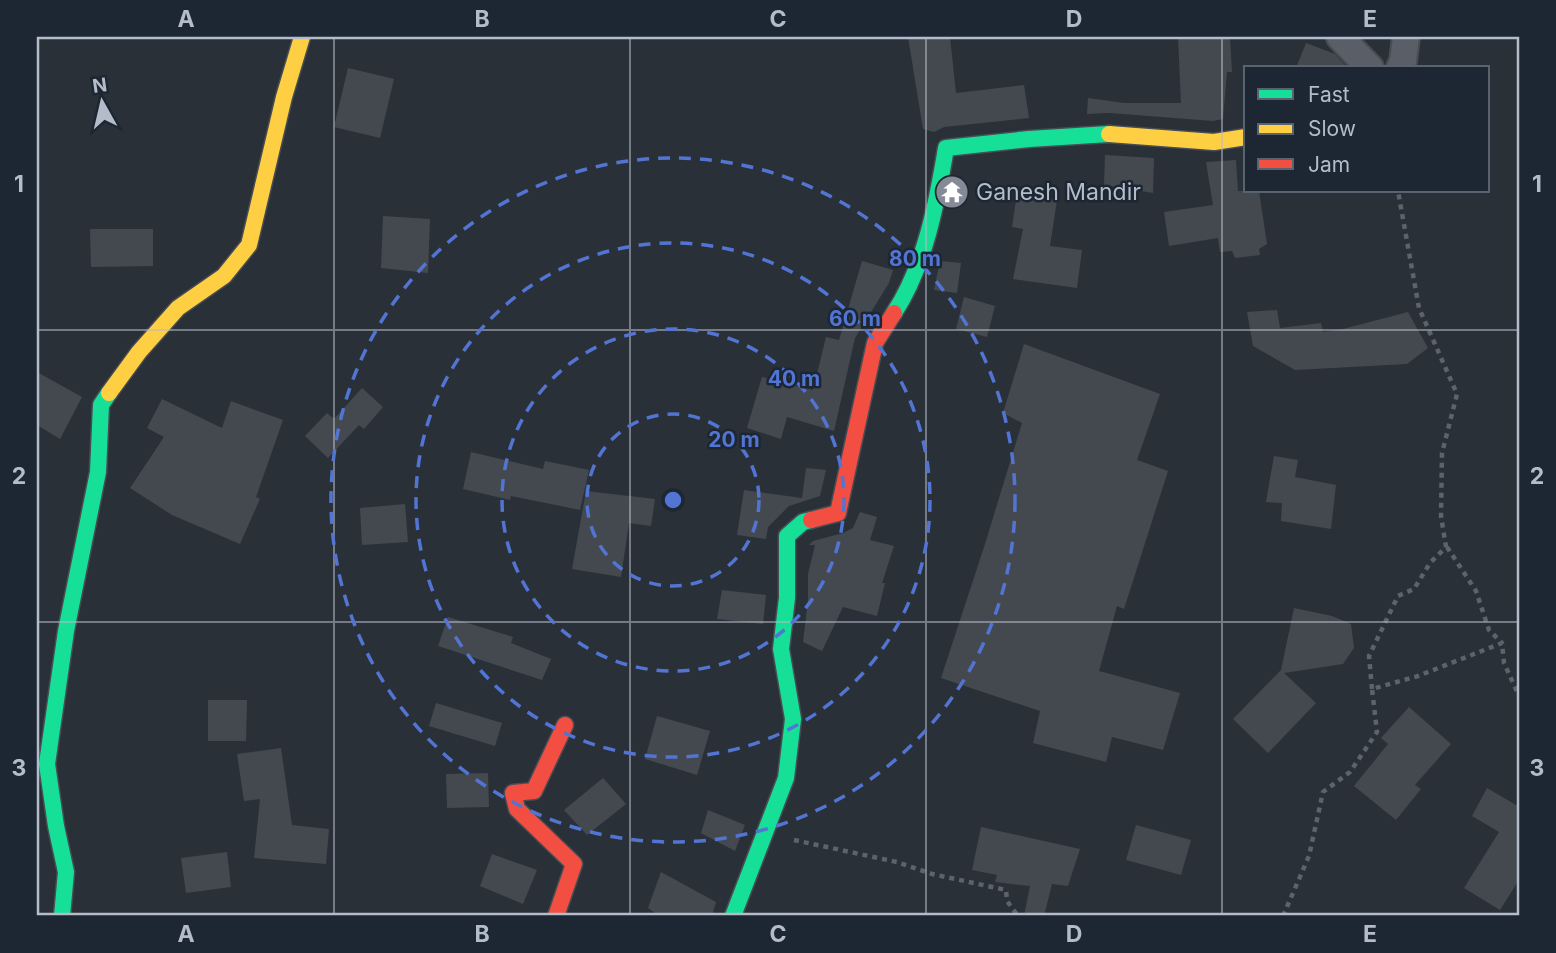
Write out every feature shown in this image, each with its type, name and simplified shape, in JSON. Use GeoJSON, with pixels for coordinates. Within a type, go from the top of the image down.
{"type":"FeatureCollection","features":[{"type":"Feature","properties":{"kind":"street"},"geometry":{"type":"LineString","coordinates":[[62,916],[66,872],[47,764],[66,631],[98,472],[101,405],[139,352],[178,308],[225,276],[249,245],[284,97],[302,37]]}},
{"type":"Feature","properties":{"kind":"street"},"geometry":{"type":"LineString","coordinates":[[1340,37],[1368,66]]}},
{"type":"Feature","properties":{"kind":"street"},"geometry":{"type":"LineString","coordinates":[[1401,66],[1406,37]]}},
{"type":"Feature","properties":{"kind":"street"},"geometry":{"type":"LineString","coordinates":[[733,916],[786,778],[793,719],[781,649],[787,598],[787,536],[803,522],[838,513],[874,344],[908,292],[937,201],[946,148],[1109,134],[1214,142],[1244,137]]}},
{"type":"Feature","properties":{"kind":"street"},"geometry":{"type":"LineString","coordinates":[[556,916],[574,864],[517,809],[513,793],[534,791],[565,724]]}},
{"type":"Feature","properties":{"kind":"path"},"geometry":{"type":"LineString","coordinates":[[1398,192],[1419,308],[1457,394],[1442,453],[1441,516],[1446,547],[1476,591],[1489,630],[1502,643],[1504,663],[1519,696]]}},
{"type":"Feature","properties":{"kind":"path"},"geometry":{"type":"LineString","coordinates":[[1283,916],[1309,856],[1323,792],[1350,772],[1377,732],[1369,656],[1398,596],[1414,589],[1430,563],[1446,547]]}},
{"type":"Feature","properties":{"kind":"path"},"geometry":{"type":"LineString","coordinates":[[1372,689],[1418,676],[1502,643]]}},
{"type":"Feature","properties":{"kind":"path"},"geometry":{"type":"LineString","coordinates":[[761,841],[775,836],[897,862],[932,874],[1006,890],[1007,901],[1018,916]]}},
{"type":"Feature","properties":{"kind":"building"},"geometry":{"type":"Polygon","coordinates":[[[908,37],[950,37],[956,93],[1024,85],[1029,118],[944,127],[934,132],[923,129],[908,37]]]}},
{"type":"Feature","properties":{"kind":"building"},"geometry":{"type":"Polygon","coordinates":[[[1178,37],[1230,37],[1232,72],[1227,72],[1223,119],[1213,121],[1110,113],[1087,114],[1088,98],[1124,103],[1181,103],[1178,37]]]}},
{"type":"Feature","properties":{"kind":"building"},"geometry":{"type":"Polygon","coordinates":[[[1306,43],[1335,54],[1346,66],[1297,66],[1306,43]]]}},
{"type":"Feature","properties":{"kind":"building"},"geometry":{"type":"Polygon","coordinates":[[[348,68],[394,79],[380,138],[334,127],[348,68]]]}},
{"type":"Feature","properties":{"kind":"building"},"geometry":{"type":"Polygon","coordinates":[[[1105,155],[1154,158],[1153,193],[1104,185],[1105,155]]]}},
{"type":"Feature","properties":{"kind":"building"},"geometry":{"type":"Polygon","coordinates":[[[1236,160],[1238,191],[1259,192],[1267,244],[1259,249],[1260,255],[1235,258],[1232,251],[1220,252],[1218,238],[1169,246],[1164,212],[1213,205],[1206,162],[1236,160]]]}},
{"type":"Feature","properties":{"kind":"building"},"geometry":{"type":"Polygon","coordinates":[[[1017,193],[1057,200],[1050,246],[1082,250],[1077,288],[1013,279],[1023,229],[1012,227],[1017,193]]]}},
{"type":"Feature","properties":{"kind":"building"},"geometry":{"type":"Polygon","coordinates":[[[383,216],[430,219],[428,273],[381,268],[383,216]]]}},
{"type":"Feature","properties":{"kind":"building"},"geometry":{"type":"Polygon","coordinates":[[[90,229],[153,229],[153,266],[91,267],[90,229]]]}},
{"type":"Feature","properties":{"kind":"building"},"geometry":{"type":"Polygon","coordinates":[[[862,261],[893,270],[889,283],[855,338],[834,431],[787,417],[781,439],[747,428],[762,377],[813,390],[826,337],[839,340],[862,261]]]}},
{"type":"Feature","properties":{"kind":"building"},"geometry":{"type":"Polygon","coordinates":[[[940,261],[961,263],[957,293],[934,290],[940,261]]]}},
{"type":"Feature","properties":{"kind":"building"},"geometry":{"type":"Polygon","coordinates":[[[964,297],[995,306],[987,337],[956,329],[964,297]]]}},
{"type":"Feature","properties":{"kind":"building"},"geometry":{"type":"Polygon","coordinates":[[[1277,310],[1280,328],[1321,323],[1323,332],[1408,312],[1428,348],[1407,364],[1295,370],[1253,346],[1247,312],[1277,310]]]}},
{"type":"Feature","properties":{"kind":"building"},"geometry":{"type":"Polygon","coordinates":[[[1024,344],[1160,394],[1137,460],[1168,471],[1124,609],[1117,606],[1099,671],[1180,693],[1163,750],[1112,737],[1106,762],[1033,743],[1040,711],[941,678],[1022,423],[1003,413],[1024,344]]]}},
{"type":"Feature","properties":{"kind":"building"},"geometry":{"type":"Polygon","coordinates":[[[37,372],[82,397],[60,439],[37,425],[37,372]]]}},
{"type":"Feature","properties":{"kind":"building"},"geometry":{"type":"Polygon","coordinates":[[[362,388],[383,407],[364,429],[359,425],[328,458],[305,436],[327,413],[334,419],[362,388]]]}},
{"type":"Feature","properties":{"kind":"building"},"geometry":{"type":"Polygon","coordinates":[[[162,399],[222,428],[231,401],[283,420],[256,497],[260,499],[240,544],[172,515],[130,488],[164,437],[147,428],[162,399]]]}},
{"type":"Feature","properties":{"kind":"building"},"geometry":{"type":"Polygon","coordinates":[[[471,452],[543,469],[545,461],[589,470],[580,510],[511,496],[510,500],[463,489],[471,452]]]}},
{"type":"Feature","properties":{"kind":"building"},"geometry":{"type":"Polygon","coordinates":[[[1274,456],[1298,460],[1295,477],[1336,485],[1331,529],[1281,521],[1282,503],[1266,502],[1274,456]]]}},
{"type":"Feature","properties":{"kind":"building"},"geometry":{"type":"Polygon","coordinates":[[[806,468],[826,470],[820,496],[789,506],[768,527],[766,539],[737,535],[744,490],[802,498],[806,468]]]}},
{"type":"Feature","properties":{"kind":"building"},"geometry":{"type":"Polygon","coordinates":[[[586,491],[655,499],[651,526],[629,523],[621,577],[572,569],[586,491]]]}},
{"type":"Feature","properties":{"kind":"building"},"geometry":{"type":"Polygon","coordinates":[[[405,504],[408,542],[362,545],[360,508],[405,504]]]}},
{"type":"Feature","properties":{"kind":"building"},"geometry":{"type":"Polygon","coordinates":[[[860,512],[877,517],[870,540],[894,546],[882,583],[885,583],[877,616],[843,607],[822,651],[803,642],[808,574],[815,545],[809,545],[813,541],[853,528],[860,512]]]}},
{"type":"Feature","properties":{"kind":"building"},"geometry":{"type":"Polygon","coordinates":[[[722,590],[766,595],[763,624],[717,619],[722,590]]]}},
{"type":"Feature","properties":{"kind":"building"},"geometry":{"type":"Polygon","coordinates":[[[1294,608],[1332,616],[1351,624],[1354,648],[1343,664],[1284,673],[1316,703],[1268,753],[1233,719],[1281,670],[1294,608]]]}},
{"type":"Feature","properties":{"kind":"building"},"geometry":{"type":"Polygon","coordinates":[[[448,617],[513,637],[511,643],[551,659],[542,680],[438,646],[448,617]]]}},
{"type":"Feature","properties":{"kind":"building"},"geometry":{"type":"Polygon","coordinates":[[[208,700],[247,700],[246,741],[208,741],[208,700]]]}},
{"type":"Feature","properties":{"kind":"building"},"geometry":{"type":"Polygon","coordinates":[[[436,703],[502,723],[495,746],[429,726],[436,703]]]}},
{"type":"Feature","properties":{"kind":"building"},"geometry":{"type":"Polygon","coordinates":[[[1409,707],[1451,744],[1415,785],[1421,789],[1396,820],[1354,786],[1388,744],[1381,738],[1409,707]]]}},
{"type":"Feature","properties":{"kind":"building"},"geometry":{"type":"Polygon","coordinates":[[[657,716],[710,731],[697,775],[645,759],[657,716]]]}},
{"type":"Feature","properties":{"kind":"building"},"geometry":{"type":"Polygon","coordinates":[[[281,748],[292,825],[329,829],[326,864],[254,858],[260,799],[244,801],[237,754],[281,748]]]}},
{"type":"Feature","properties":{"kind":"building"},"geometry":{"type":"Polygon","coordinates":[[[488,773],[489,807],[447,808],[446,774],[488,773]]]}},
{"type":"Feature","properties":{"kind":"building"},"geometry":{"type":"Polygon","coordinates":[[[603,778],[626,804],[587,835],[564,810],[603,778]]]}},
{"type":"Feature","properties":{"kind":"building"},"geometry":{"type":"Polygon","coordinates":[[[1487,788],[1516,805],[1519,800],[1519,880],[1500,910],[1464,888],[1499,832],[1472,816],[1487,788]]]}},
{"type":"Feature","properties":{"kind":"building"},"geometry":{"type":"Polygon","coordinates":[[[708,810],[745,825],[735,851],[701,833],[708,810]]]}},
{"type":"Feature","properties":{"kind":"building"},"geometry":{"type":"Polygon","coordinates":[[[1136,825],[1191,840],[1181,875],[1126,860],[1136,825]]]}},
{"type":"Feature","properties":{"kind":"building"},"geometry":{"type":"Polygon","coordinates":[[[981,827],[1080,849],[1068,886],[1052,884],[1044,916],[1024,916],[1030,886],[995,882],[997,875],[972,870],[981,827]]]}},
{"type":"Feature","properties":{"kind":"building"},"geometry":{"type":"Polygon","coordinates":[[[227,852],[231,887],[186,893],[181,858],[227,852]]]}},
{"type":"Feature","properties":{"kind":"building"},"geometry":{"type":"Polygon","coordinates":[[[492,854],[537,870],[523,904],[480,886],[492,854]]]}},
{"type":"Feature","properties":{"kind":"building"},"geometry":{"type":"Polygon","coordinates":[[[661,872],[716,902],[712,916],[659,916],[648,908],[661,872]]]}},
{"type":"Feature","properties":{"kind":"traffic: fast"},"geometry":{"type":"LineString","coordinates":[[894,313],[905,295],[922,254],[934,212],[946,148],[1109,134]]}},
{"type":"Feature","properties":{"kind":"traffic: fast"},"geometry":{"type":"LineString","coordinates":[[62,916],[66,872],[47,764],[66,631],[98,472],[101,405],[109,393]]}},
{"type":"Feature","properties":{"kind":"traffic: fast"},"geometry":{"type":"LineString","coordinates":[[733,916],[786,778],[793,719],[781,649],[787,598],[787,536],[803,522],[811,520]]}},
{"type":"Feature","properties":{"kind":"traffic: slow"},"geometry":{"type":"LineString","coordinates":[[109,393],[139,352],[178,308],[224,276],[249,245],[284,97],[302,37]]}},
{"type":"Feature","properties":{"kind":"traffic: slow"},"geometry":{"type":"LineString","coordinates":[[1109,134],[1214,142],[1244,137]]}},
{"type":"Feature","properties":{"kind":"traffic: jam"},"geometry":{"type":"LineString","coordinates":[[811,520],[838,513],[875,343],[894,313]]}},
{"type":"Feature","properties":{"kind":"traffic: jam"},"geometry":{"type":"LineString","coordinates":[[556,916],[574,864],[517,809],[513,793],[534,791],[565,725]]}},
{"type":"Feature","properties":{"kind":"place","name":"Ganesh Mandir"},"geometry":{"type":"Point","coordinates":[952,192]}}]}
